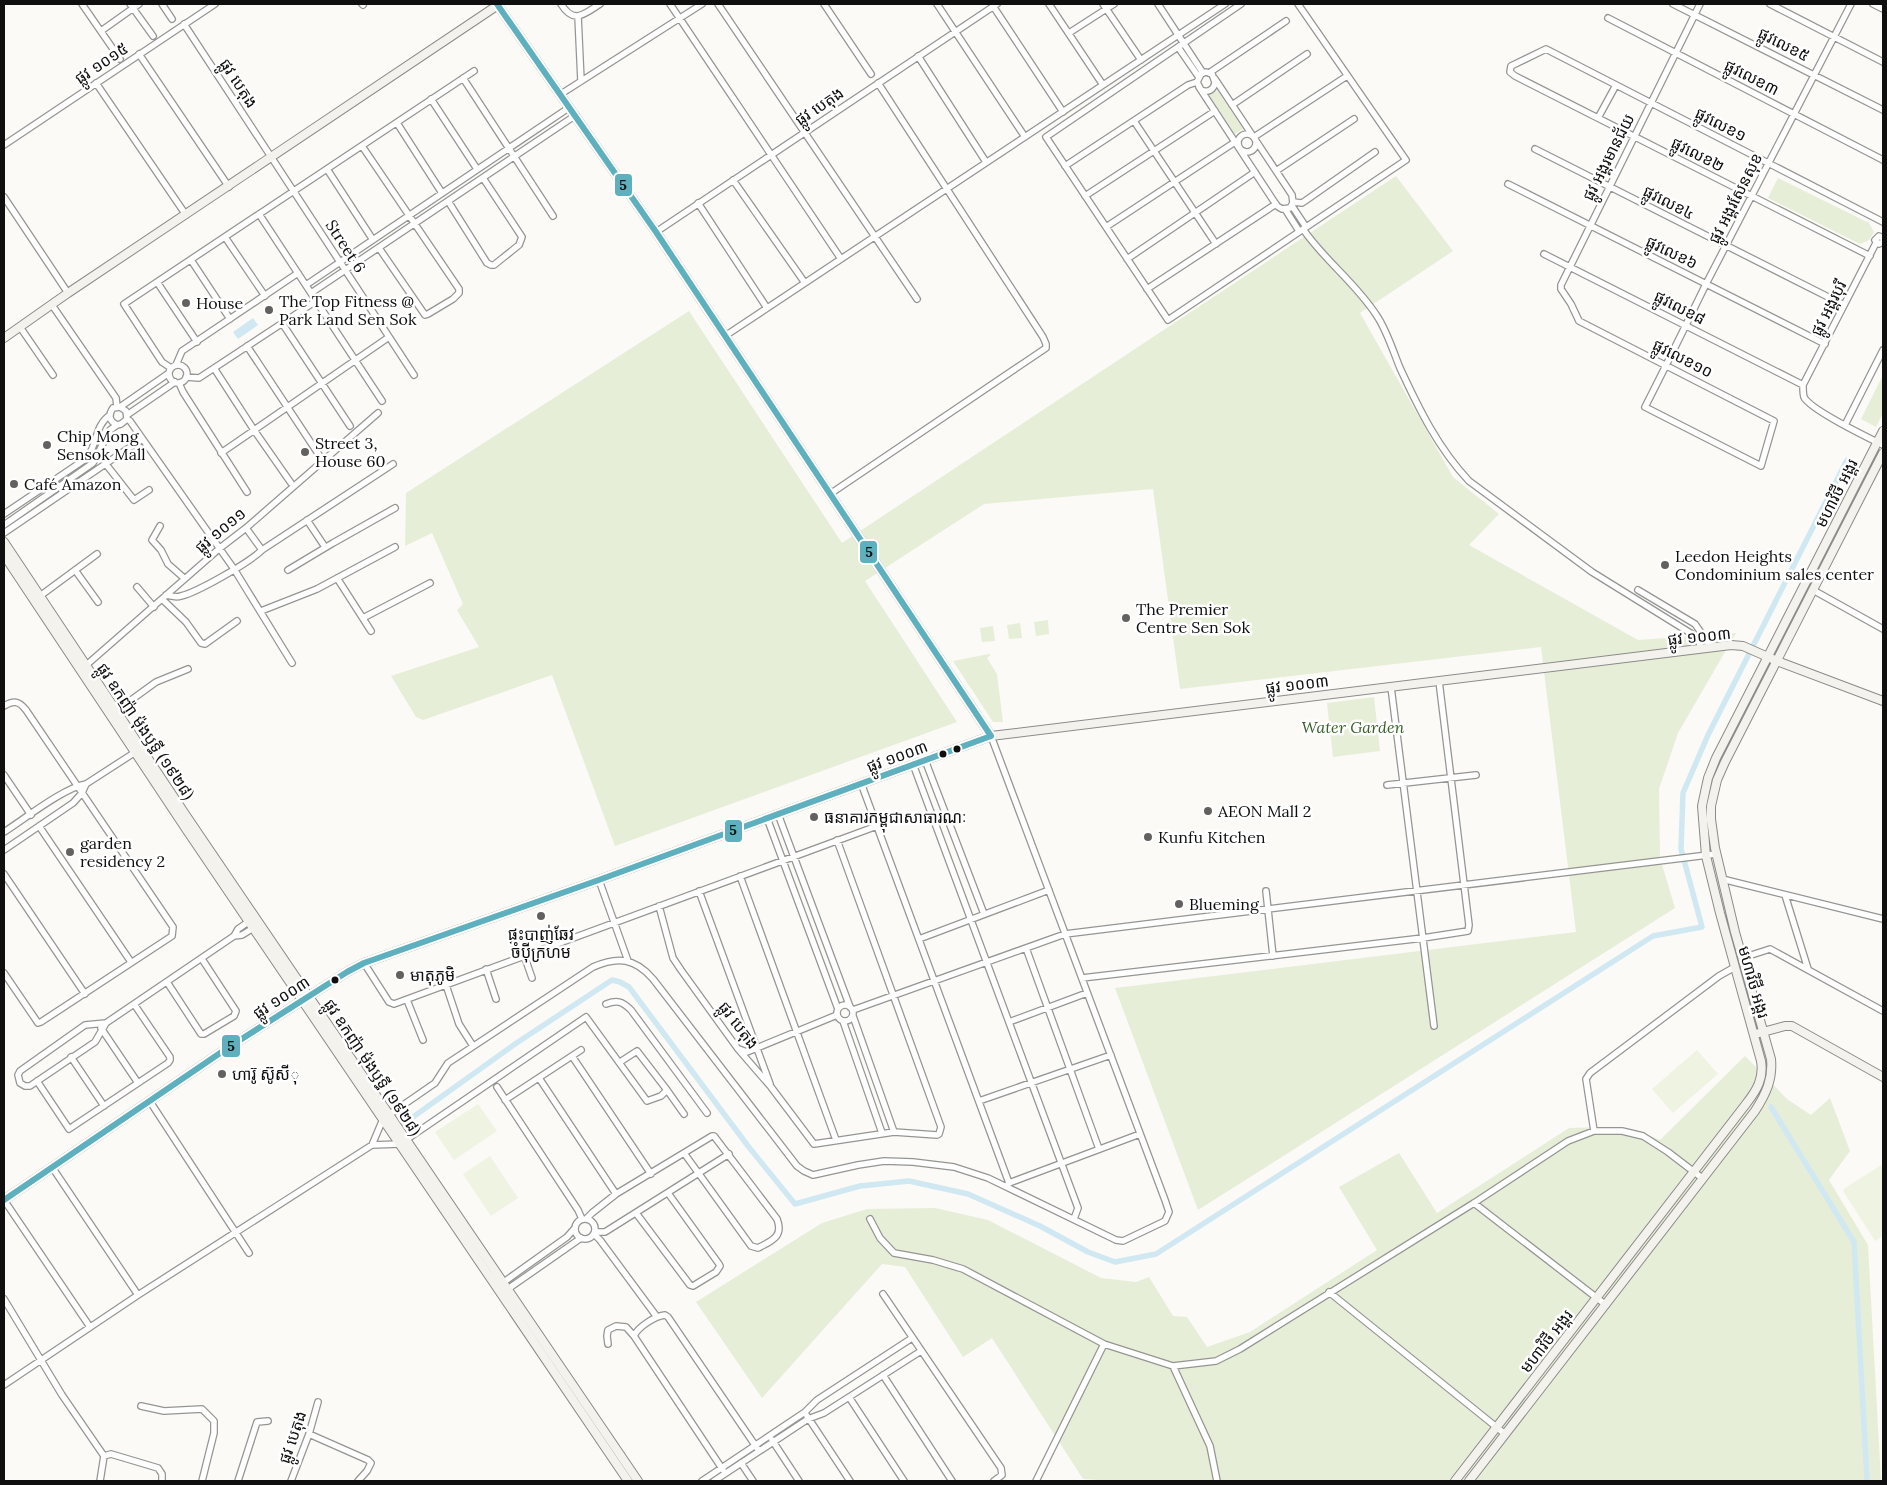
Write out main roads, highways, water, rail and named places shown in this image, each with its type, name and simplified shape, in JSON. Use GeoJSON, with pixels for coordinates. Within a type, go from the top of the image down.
{"type":"FeatureCollection","features":[{"type":"Feature","properties":{"kind":"main road"},"geometry":{"type":"LineString","coordinates":[[4,338],[497,4],[656,232],[991,736]]}},
{"type":"Feature","properties":{"kind":"main road","name":"មហាវិថី អង្គរ"},"geometry":{"type":"LineString","coordinates":[[1455,1481],[1760,1084],[1762,1066],[1755,1034],[1720,913],[1706,856],[1702,818],[1704,792],[1716,758],[1883,431]]}},
{"type":"Feature","properties":{"kind":"main road","name":"មហាវិថី អង្គរ"},"geometry":{"type":"LineString","coordinates":[[1469,1481],[1755,1111],[1767,1089],[1771,1066],[1764,1032],[1742,958],[1716,854],[1711,819],[1712,806],[1717,780],[1725,762],[1883,453]]}},
{"type":"Feature","properties":{"kind":"main road","name":"ផ្លូវ ឧកញ៉ា ម៉ុងឫទ្ធី (១៩២៨)"},"geometry":{"type":"LineString","coordinates":[[4,542],[40,596],[83,668],[116,711],[138,751]]}},
{"type":"Feature","properties":{"kind":"main road","name":"ផ្លូវ ឧកញ៉ា ម៉ុងឫទ្ធី (១៩២៨)"},"geometry":{"type":"LineString","coordinates":[[4,556],[83,668],[402,1139],[502,1288],[625,1480]]}},
{"type":"Feature","properties":{"kind":"main road","name":"ផ្លូវ ១០០៣"},"geometry":{"type":"LineString","coordinates":[[4,1200],[149,1100],[305,998],[364,963],[599,880],[991,736],[1711,647],[1743,646],[1777,661],[1883,701]]}},
{"type":"Feature","properties":{"kind":"main road"},"geometry":{"type":"LineString","coordinates":[[1745,1000],[1754,997]]}},
{"type":"Feature","properties":{"kind":"main road"},"geometry":{"type":"LineString","coordinates":[[1755,1034],[1785,1026],[1799,1028],[1883,1077]]}},
{"type":"Feature","properties":{"kind":"main road"},"geometry":{"type":"LineString","coordinates":[[1762,1066],[1771,1066]]}},
{"type":"Feature","properties":{"kind":"main road"},"geometry":{"type":"LineString","coordinates":[[1746,1104],[1755,1111]]}},
{"type":"Feature","properties":{"kind":"main road","name":"ផ្លូវ ឧកញ៉ា ម៉ុងឫទ្ធី (១៩២៨)"},"geometry":{"type":"LineString","coordinates":[[502,1288],[638,1481]]}},
{"type":"Feature","properties":{"kind":"water"},"geometry":{"type":"Polygon","coordinates":[[[253,318],[258,325],[238,339],[233,332],[253,318]]]}},
{"type":"Feature","properties":{"kind":"waterway"},"geometry":{"type":"LineString","coordinates":[[399,1127],[515,1044],[612,980],[629,987],[748,1146],[795,1204],[860,1186],[909,1181],[968,1194],[1040,1226],[1088,1252],[1115,1262],[1156,1254],[1653,936],[1702,927],[1681,849],[1683,793],[1708,735],[1847,460]]}},
{"type":"Feature","properties":{"kind":"waterway"},"geometry":{"type":"LineString","coordinates":[[1771,1107],[1854,1242],[1867,1481]]}},
{"type":"Feature","properties":{"kind":"place","name":"House"},"geometry":{"type":"Point","coordinates":[186,303]}},
{"type":"Feature","properties":{"kind":"place","name":"The Top Fitness @ Park Land Sen Sok"},"geometry":{"type":"Point","coordinates":[269,310]}},
{"type":"Feature","properties":{"kind":"place","name":"Chip Mong Sensok Mall"},"geometry":{"type":"Point","coordinates":[47,445]}},
{"type":"Feature","properties":{"kind":"place","name":"Street 3, House 60"},"geometry":{"type":"Point","coordinates":[305,452]}},
{"type":"Feature","properties":{"kind":"place","name":"Café Amazon"},"geometry":{"type":"Point","coordinates":[14,484]}},
{"type":"Feature","properties":{"kind":"place","name":"Leedon Heights Condominium sales center"},"geometry":{"type":"Point","coordinates":[1665,565]}},
{"type":"Feature","properties":{"kind":"place","name":"The Premier Centre Sen Sok"},"geometry":{"type":"Point","coordinates":[1126,618]}},
{"type":"Feature","properties":{"kind":"place","name":"AEON Mall 2"},"geometry":{"type":"Point","coordinates":[1208,811]}},
{"type":"Feature","properties":{"kind":"place","name":"ធនាគារកម្ពុជាសាធារណៈ"},"geometry":{"type":"Point","coordinates":[814,817]}},
{"type":"Feature","properties":{"kind":"place","name":"Kunfu Kitchen"},"geometry":{"type":"Point","coordinates":[1148,837]}},
{"type":"Feature","properties":{"kind":"place","name":"garden residency 2"},"geometry":{"type":"Point","coordinates":[70,852]}},
{"type":"Feature","properties":{"kind":"place","name":"Blueming"},"geometry":{"type":"Point","coordinates":[1179,904]}},
{"type":"Feature","properties":{"kind":"place","name":"ផ្ទះបាញ់ឆែវ ចំប៉ីក្រហម"},"geometry":{"type":"Point","coordinates":[541,916]}},
{"type":"Feature","properties":{"kind":"place","name":"មាតុភូមិ"},"geometry":{"type":"Point","coordinates":[400,975]}},
{"type":"Feature","properties":{"kind":"place","name":"ហារ៊ូ ស៊ូសីុ"},"geometry":{"type":"Point","coordinates":[222,1074]}},
{"type":"Feature","properties":{"kind":"park label","name":"Water Garden"},"geometry":{"type":"Point","coordinates":[1353,727]}}]}
